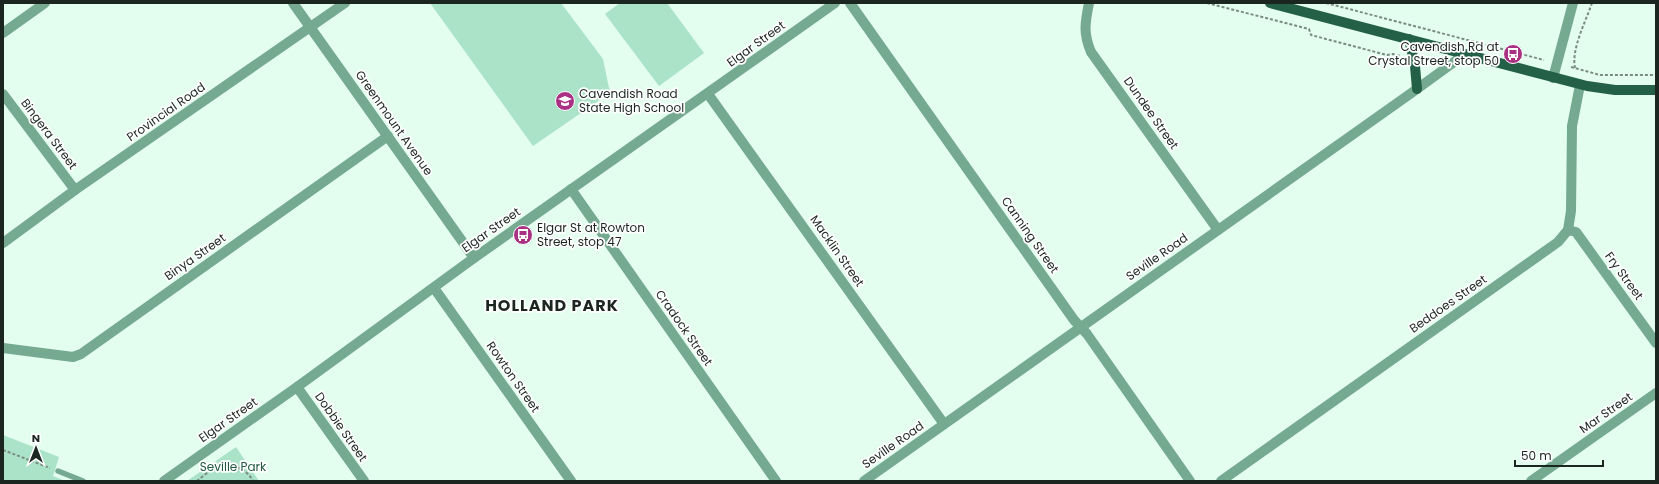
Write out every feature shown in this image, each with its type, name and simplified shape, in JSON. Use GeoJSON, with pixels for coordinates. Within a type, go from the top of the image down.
{"type":"FeatureCollection","features":[{"type":"Feature","properties":{"kind":"main road"},"geometry":{"type":"LineString","coordinates":[[1270,3],[1580,85],[1605,90],[1656,90]]}},
{"type":"Feature","properties":{"kind":"main road"},"geometry":{"type":"LineString","coordinates":[[1409,39],[1415,66],[1417,89]]}},
{"type":"Feature","properties":{"kind":"street"},"geometry":{"type":"LineString","coordinates":[[3,33],[46,3]]}},
{"type":"Feature","properties":{"kind":"street","name":"Greenmount Avenue"},"geometry":{"type":"LineString","coordinates":[[293,3],[474,258]]}},
{"type":"Feature","properties":{"kind":"street","name":"Provincial Road"},"geometry":{"type":"LineString","coordinates":[[3,243],[75,190],[345,3]]}},
{"type":"Feature","properties":{"kind":"street","name":"Elgar Street"},"geometry":{"type":"LineString","coordinates":[[164,481],[297,387],[474,258],[835,3]]}},
{"type":"Feature","properties":{"kind":"street","name":"Canning Street"},"geometry":{"type":"LineString","coordinates":[[850,3],[1081,328],[1092,341],[1190,481]]}},
{"type":"Feature","properties":{"kind":"street","name":"Dundee Street"},"geometry":{"type":"LineString","coordinates":[[1089,3],[1085,38],[1091,52],[1218,230]]}},
{"type":"Feature","properties":{"kind":"street"},"geometry":{"type":"LineString","coordinates":[[1553,78],[1573,3]]}},
{"type":"Feature","properties":{"kind":"street","name":"Seville Road"},"geometry":{"type":"LineString","coordinates":[[864,481],[1465,54]]}},
{"type":"Feature","properties":{"kind":"street"},"geometry":{"type":"LineString","coordinates":[[1568,230],[1571,211],[1572,126],[1580,85]]}},
{"type":"Feature","properties":{"kind":"street","name":"Bingera Street"},"geometry":{"type":"LineString","coordinates":[[3,94],[75,190]]}},
{"type":"Feature","properties":{"kind":"street","name":"Macklin Street"},"geometry":{"type":"LineString","coordinates":[[708,94],[944,424]]}},
{"type":"Feature","properties":{"kind":"street","name":"Binya Street"},"geometry":{"type":"LineString","coordinates":[[3,348],[73,357],[81,354],[388,136]]}},
{"type":"Feature","properties":{"kind":"street","name":"Cradock Street"},"geometry":{"type":"LineString","coordinates":[[571,190],[776,481]]}},
{"type":"Feature","properties":{"kind":"street","name":"Fry Street"},"geometry":{"type":"LineString","coordinates":[[1568,230],[1576,232],[1656,343]]}},
{"type":"Feature","properties":{"kind":"street","name":"Beddoes Street"},"geometry":{"type":"LineString","coordinates":[[1221,481],[1558,242],[1568,230]]}},
{"type":"Feature","properties":{"kind":"street","name":"Rowton Street"},"geometry":{"type":"LineString","coordinates":[[434,288],[570,481]]}},
{"type":"Feature","properties":{"kind":"street","name":"Dobbie Street"},"geometry":{"type":"LineString","coordinates":[[297,387],[364,481]]}},
{"type":"Feature","properties":{"kind":"street","name":"Mar Street"},"geometry":{"type":"LineString","coordinates":[[1531,481],[1656,393]]}},
{"type":"Feature","properties":{"kind":"lane"},"geometry":{"type":"LineString","coordinates":[[58,471],[83,481]]}},
{"type":"Feature","properties":{"kind":"path"},"geometry":{"type":"LineString","coordinates":[[1207,3],[1309,29],[1311,34],[1387,55],[1401,55],[1404,60]]}},
{"type":"Feature","properties":{"kind":"path"},"geometry":{"type":"LineString","coordinates":[[1326,3],[1544,60]]}},
{"type":"Feature","properties":{"kind":"path"},"geometry":{"type":"LineString","coordinates":[[1575,68],[1575,52],[1592,3]]}},
{"type":"Feature","properties":{"kind":"path"},"geometry":{"type":"LineString","coordinates":[[1571,67],[1600,75],[1656,76]]}},
{"type":"Feature","properties":{"kind":"path"},"geometry":{"type":"LineString","coordinates":[[3,450],[58,471]]}},
{"type":"Feature","properties":{"kind":"path"},"geometry":{"type":"LineString","coordinates":[[197,481],[220,466],[241,469],[248,472],[253,481]]}},
{"type":"Feature","properties":{"kind":"green space"},"geometry":{"type":"Polygon","coordinates":[[[430,3],[561,3],[603,59],[610,93],[533,146],[430,3]]]}},
{"type":"Feature","properties":{"kind":"green space"},"geometry":{"type":"Polygon","coordinates":[[[620,3],[667,3],[704,53],[659,86],[605,14],[620,3]]]}},
{"type":"Feature","properties":{"kind":"green space"},"geometry":{"type":"Polygon","coordinates":[[[3,435],[59,457],[53,476],[65,481],[3,481],[3,435]]]}},
{"type":"Feature","properties":{"kind":"green space","name":"Seville Park"},"geometry":{"type":"Polygon","coordinates":[[[236,447],[259,481],[187,481],[236,447]]]}},
{"type":"Feature","properties":{"kind":"place","name":"Cavendish Rd at Crystal Street, stop 50"},"geometry":{"type":"Point","coordinates":[1513,54]}},
{"type":"Feature","properties":{"kind":"place","name":"Cavendish Road State High School"},"geometry":{"type":"Point","coordinates":[565,101]}},
{"type":"Feature","properties":{"kind":"place","name":"Elgar St at Rowton Street, stop 47"},"geometry":{"type":"Point","coordinates":[523,235]}},
{"type":"Feature","properties":{"kind":"district","name":"HOLLAND PARK"},"geometry":{"type":"Point","coordinates":[552,305]}}]}
